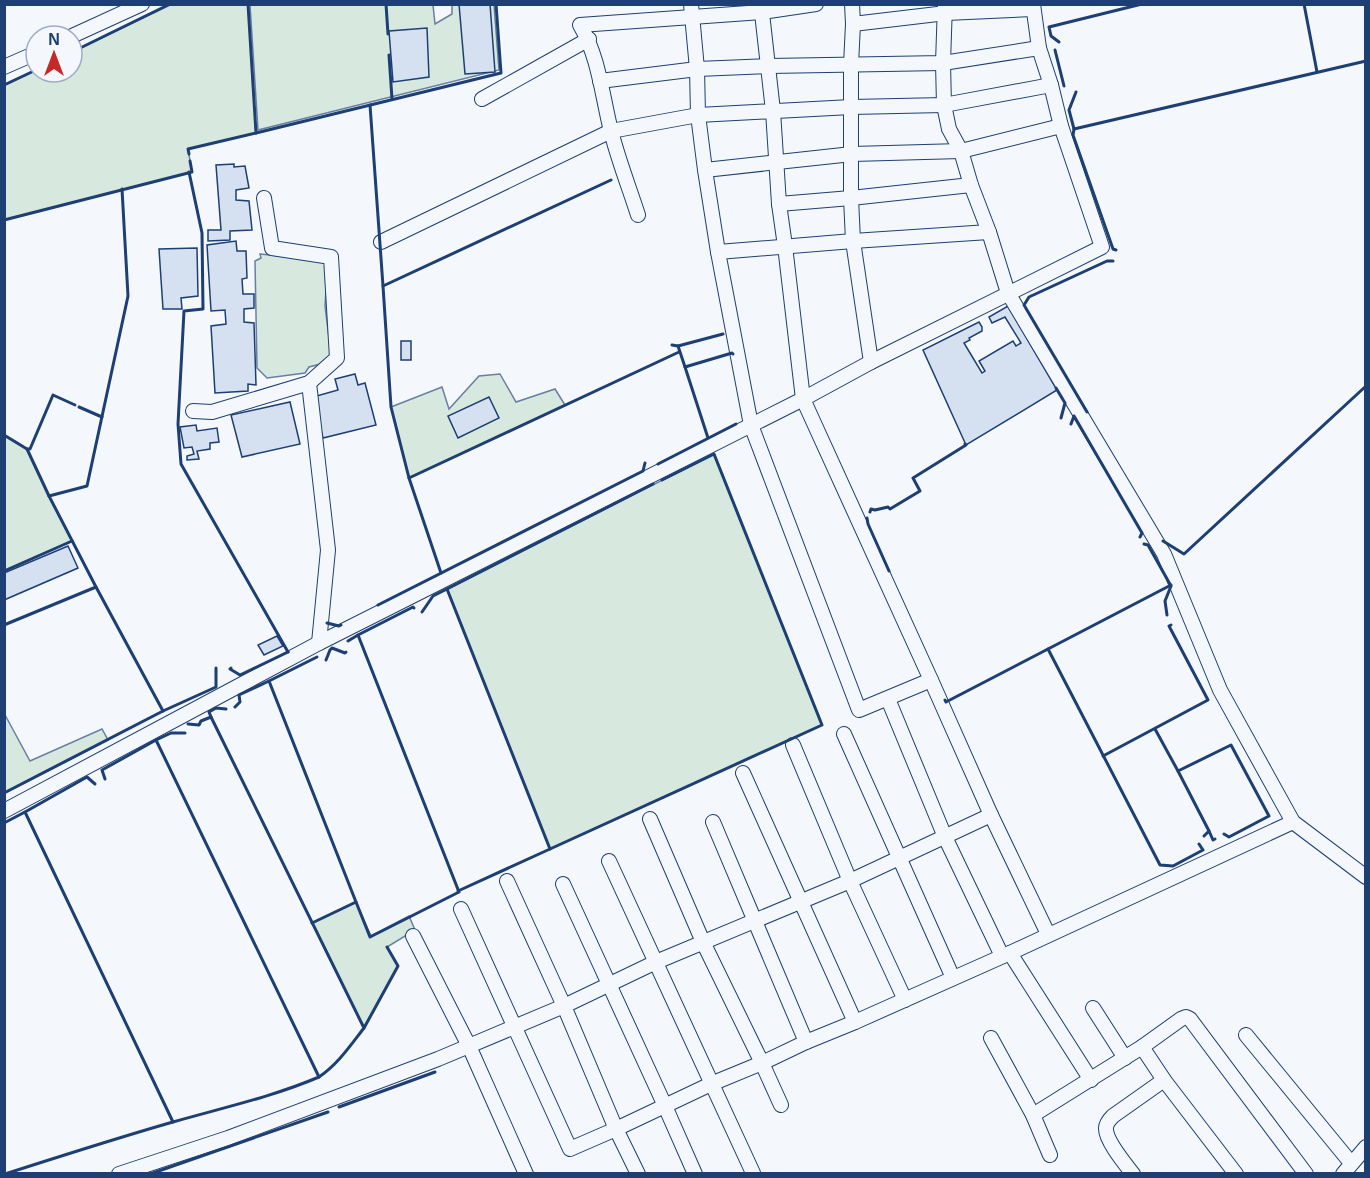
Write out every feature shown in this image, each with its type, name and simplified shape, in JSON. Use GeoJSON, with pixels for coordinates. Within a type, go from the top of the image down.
{"type":"FeatureCollection","features":[{"type":"Feature","properties":{"kind":"street"},"geometry":{"type":"LineString","coordinates":[[84,31],[142,4]]}},
{"type":"Feature","properties":{"kind":"street"},"geometry":{"type":"LineString","coordinates":[[638,214],[611,131],[589,39],[580,25],[692,11],[816,4]]}},
{"type":"Feature","properties":{"kind":"street"},"geometry":{"type":"LineString","coordinates":[[852,4],[851,198],[853,241],[871,362]]}},
{"type":"Feature","properties":{"kind":"street"},"geometry":{"type":"LineString","coordinates":[[4,811],[319,643],[803,399],[871,362],[1102,248],[1060,126],[1051,85],[1039,48],[1033,7],[945,9],[853,24]]}},
{"type":"Feature","properties":{"kind":"street"},"geometry":{"type":"LineString","coordinates":[[761,8],[769,66],[779,204],[803,399],[991,815],[1048,934]]}},
{"type":"Feature","properties":{"kind":"street"},"geometry":{"type":"LineString","coordinates":[[945,9],[944,105],[949,129],[961,151],[1008,293],[1164,554],[1220,690],[1293,822],[1365,877]]}},
{"type":"Feature","properties":{"kind":"street"},"geometry":{"type":"LineString","coordinates":[[692,11],[698,115],[705,170],[751,425],[859,710],[931,680]]}},
{"type":"Feature","properties":{"kind":"street"},"geometry":{"type":"LineString","coordinates":[[482,99],[589,39]]}},
{"type":"Feature","properties":{"kind":"street"},"geometry":{"type":"LineString","coordinates":[[600,81],[697,69],[943,63],[1039,48]]}},
{"type":"Feature","properties":{"kind":"street"},"geometry":{"type":"LineString","coordinates":[[4,67],[24,58]]}},
{"type":"Feature","properties":{"kind":"street"},"geometry":{"type":"LineString","coordinates":[[381,242],[611,131],[698,115],[944,105],[1051,85]]}},
{"type":"Feature","properties":{"kind":"street"},"geometry":{"type":"LineString","coordinates":[[705,170],[852,154],[961,151],[1060,126]]}},
{"type":"Feature","properties":{"kind":"street"},"geometry":{"type":"LineString","coordinates":[[779,204],[971,185]]}},
{"type":"Feature","properties":{"kind":"street"},"geometry":{"type":"LineString","coordinates":[[193,411],[212,412],[309,383],[337,358],[331,257],[273,248],[264,198]]}},
{"type":"Feature","properties":{"kind":"street"},"geometry":{"type":"LineString","coordinates":[[718,252],[989,232]]}},
{"type":"Feature","properties":{"kind":"street"},"geometry":{"type":"LineString","coordinates":[[309,383],[328,550],[319,643]]}},
{"type":"Feature","properties":{"kind":"street"},"geometry":{"type":"LineString","coordinates":[[888,699],[945,837],[1006,954],[1091,1080]]}},
{"type":"Feature","properties":{"kind":"street"},"geometry":{"type":"LineString","coordinates":[[844,734],[953,978]]}},
{"type":"Feature","properties":{"kind":"street"},"geometry":{"type":"LineString","coordinates":[[793,745],[850,881],[905,1000]]}},
{"type":"Feature","properties":{"kind":"street"},"geometry":{"type":"LineString","coordinates":[[743,773],[855,1022]]}},
{"type":"Feature","properties":{"kind":"street"},"geometry":{"type":"LineString","coordinates":[[118,1173],[228,1138],[469,1046],[564,1006],[656,962],[850,881],[991,815]]}},
{"type":"Feature","properties":{"kind":"street"},"geometry":{"type":"LineString","coordinates":[[650,819],[703,942],[781,1105]]}},
{"type":"Feature","properties":{"kind":"street"},"geometry":{"type":"LineString","coordinates":[[713,822],[806,1041]]}},
{"type":"Feature","properties":{"kind":"street"},"geometry":{"type":"LineString","coordinates":[[461,909],[570,1149],[806,1041],[905,1000],[1293,822]]}},
{"type":"Feature","properties":{"kind":"street"},"geometry":{"type":"LineString","coordinates":[[609,861],[753,1173]]}},
{"type":"Feature","properties":{"kind":"street"},"geometry":{"type":"LineString","coordinates":[[507,881],[564,1006],[616,1129],[638,1173]]}},
{"type":"Feature","properties":{"kind":"street"},"geometry":{"type":"LineString","coordinates":[[563,884],[694,1173]]}},
{"type":"Feature","properties":{"kind":"street"},"geometry":{"type":"LineString","coordinates":[[413,936],[469,1046],[526,1173]]}},
{"type":"Feature","properties":{"kind":"street"},"geometry":{"type":"LineString","coordinates":[[1094,1008],[1125,1058]]}},
{"type":"Feature","properties":{"kind":"street"},"geometry":{"type":"LineString","coordinates":[[1033,1115],[1142,1047],[1180,1018],[1186,1017],[1190,1019],[1306,1173]]}},
{"type":"Feature","properties":{"kind":"street"},"geometry":{"type":"LineString","coordinates":[[1246,1035],[1347,1168],[1365,1147]]}},
{"type":"Feature","properties":{"kind":"street"},"geometry":{"type":"LineString","coordinates":[[991,1038],[1033,1115],[1050,1155]]}},
{"type":"Feature","properties":{"kind":"street"},"geometry":{"type":"LineString","coordinates":[[1142,1047],[1164,1080],[1236,1173]]}},
{"type":"Feature","properties":{"kind":"street"},"geometry":{"type":"LineString","coordinates":[[1133,1173],[1108,1137],[1106,1129],[1108,1121],[1164,1080]]}},
{"type":"Feature","properties":{"kind":"shaded area"},"geometry":{"type":"Polygon","coordinates":[[[170,5],[248,5],[256,133],[188,149],[192,172],[5,220],[5,85],[24,76],[24,84],[84,84],[84,46],[170,5]]]}},
{"type":"Feature","properties":{"kind":"shaded area"},"geometry":{"type":"Polygon","coordinates":[[[250,5],[433,5],[435,24],[452,14],[452,5],[494,5],[499,70],[258,130],[250,5]]]}},
{"type":"Feature","properties":{"kind":"shaded area"},"geometry":{"type":"Polygon","coordinates":[[[260,254],[328,261],[325,306],[331,354],[328,362],[309,367],[305,373],[267,378],[257,368],[255,261],[261,258],[260,254]]]}},
{"type":"Feature","properties":{"kind":"shaded area"},"geometry":{"type":"Polygon","coordinates":[[[500,374],[516,402],[555,389],[565,405],[409,478],[391,407],[442,387],[449,409],[479,376],[500,374]]]}},
{"type":"Feature","properties":{"kind":"shaded area"},"geometry":{"type":"Polygon","coordinates":[[[4,435],[27,449],[72,541],[5,571],[4,435]]]}},
{"type":"Feature","properties":{"kind":"shaded area"},"geometry":{"type":"Polygon","coordinates":[[[714,454],[822,725],[550,849],[447,589],[714,454]]]}},
{"type":"Feature","properties":{"kind":"shaded area"},"geometry":{"type":"Polygon","coordinates":[[[4,713],[30,761],[102,729],[108,740],[5,793],[4,713]]]}},
{"type":"Feature","properties":{"kind":"shaded area"},"geometry":{"type":"Polygon","coordinates":[[[356,902],[371,936],[409,916],[415,930],[387,947],[398,966],[364,1028],[312,923],[356,902]]]}},
{"type":"Feature","properties":{"kind":"building"},"geometry":{"type":"Polygon","coordinates":[[[459,4],[490,4],[495,72],[465,74],[459,4]]]}},
{"type":"Feature","properties":{"kind":"building"},"geometry":{"type":"Polygon","coordinates":[[[427,28],[429,77],[393,82],[389,31],[427,28]]]}},
{"type":"Feature","properties":{"kind":"building"},"geometry":{"type":"Polygon","coordinates":[[[234,164],[234,167],[245,166],[249,188],[236,190],[236,200],[249,201],[252,230],[230,231],[230,240],[208,241],[208,230],[221,230],[216,165],[234,164]]]}},
{"type":"Feature","properties":{"kind":"building"},"geometry":{"type":"Polygon","coordinates":[[[236,241],[237,251],[246,251],[247,278],[242,279],[243,294],[254,294],[254,308],[244,309],[244,322],[254,323],[256,385],[248,384],[248,391],[215,393],[211,326],[226,324],[225,310],[211,311],[207,245],[236,241]]]}},
{"type":"Feature","properties":{"kind":"building"},"geometry":{"type":"Polygon","coordinates":[[[197,248],[198,296],[181,298],[182,309],[163,309],[159,249],[197,248]]]}},
{"type":"Feature","properties":{"kind":"building"},"geometry":{"type":"Polygon","coordinates":[[[1008,306],[1057,390],[966,445],[923,350],[979,322],[982,331],[964,343],[982,373],[985,371],[979,361],[1013,341],[1016,346],[1021,343],[1005,317],[992,323],[989,317],[1008,306]]]}},
{"type":"Feature","properties":{"kind":"building"},"geometry":{"type":"Polygon","coordinates":[[[401,341],[411,341],[411,360],[401,360],[401,341]]]}},
{"type":"Feature","properties":{"kind":"building"},"geometry":{"type":"Polygon","coordinates":[[[355,374],[358,385],[365,383],[376,425],[323,438],[313,397],[338,390],[335,379],[355,374]]]}},
{"type":"Feature","properties":{"kind":"building"},"geometry":{"type":"Polygon","coordinates":[[[489,397],[499,418],[458,438],[448,416],[489,397]]]}},
{"type":"Feature","properties":{"kind":"building"},"geometry":{"type":"Polygon","coordinates":[[[290,402],[300,444],[242,457],[231,415],[290,402]]]}},
{"type":"Feature","properties":{"kind":"building"},"geometry":{"type":"Polygon","coordinates":[[[196,425],[197,431],[217,428],[219,442],[210,443],[210,449],[197,451],[199,459],[187,460],[187,456],[194,454],[192,447],[184,448],[180,427],[196,425]]]}},
{"type":"Feature","properties":{"kind":"building"},"geometry":{"type":"Polygon","coordinates":[[[68,546],[78,568],[4,600],[4,573],[68,546]]]}},
{"type":"Feature","properties":{"kind":"building"},"geometry":{"type":"Polygon","coordinates":[[[277,636],[283,646],[264,655],[258,645],[277,636]]]}},
{"type":"Feature","properties":{"kind":"wall"},"geometry":{"type":"LineString","coordinates":[[84,46],[170,4]]}},
{"type":"Feature","properties":{"kind":"wall"},"geometry":{"type":"LineString","coordinates":[[189,154],[188,149],[256,133],[248,4]]}},
{"type":"Feature","properties":{"kind":"wall"},"geometry":{"type":"LineString","coordinates":[[386,4],[388,34]]}},
{"type":"Feature","properties":{"kind":"wall"},"geometry":{"type":"LineString","coordinates":[[256,133],[501,73],[496,4]]}},
{"type":"Feature","properties":{"kind":"wall"},"geometry":{"type":"LineString","coordinates":[[1059,42],[1051,36],[1049,27],[1142,4]]}},
{"type":"Feature","properties":{"kind":"wall"},"geometry":{"type":"LineString","coordinates":[[1304,4],[1317,72]]}},
{"type":"Feature","properties":{"kind":"wall"},"geometry":{"type":"LineString","coordinates":[[1055,50],[1064,86]]}},
{"type":"Feature","properties":{"kind":"wall"},"geometry":{"type":"LineString","coordinates":[[389,55],[392,99]]}},
{"type":"Feature","properties":{"kind":"wall"},"geometry":{"type":"LineString","coordinates":[[1076,92],[1069,110],[1074,129],[1366,61]]}},
{"type":"Feature","properties":{"kind":"wall"},"geometry":{"type":"LineString","coordinates":[[4,85],[24,76]]}},
{"type":"Feature","properties":{"kind":"wall"},"geometry":{"type":"LineString","coordinates":[[370,105],[383,286]]}},
{"type":"Feature","properties":{"kind":"wall"},"geometry":{"type":"LineString","coordinates":[[1074,129],[1073,135],[1113,249],[1116,250]]}},
{"type":"Feature","properties":{"kind":"wall"},"geometry":{"type":"LineString","coordinates":[[4,220],[192,172],[190,161]]}},
{"type":"Feature","properties":{"kind":"wall"},"geometry":{"type":"LineString","coordinates":[[189,172],[202,233],[203,309],[184,311],[178,424],[181,464],[288,652]]}},
{"type":"Feature","properties":{"kind":"wall"},"geometry":{"type":"LineString","coordinates":[[441,573],[409,478],[391,407],[383,286],[611,180]]}},
{"type":"Feature","properties":{"kind":"wall"},"geometry":{"type":"LineString","coordinates":[[122,189],[128,296],[87,486],[49,496],[163,711]]}},
{"type":"Feature","properties":{"kind":"wall"},"geometry":{"type":"LineString","coordinates":[[1087,412],[1024,305],[1029,297],[1107,261],[1113,261]]}},
{"type":"Feature","properties":{"kind":"wall"},"geometry":{"type":"LineString","coordinates":[[678,346],[723,334]]}},
{"type":"Feature","properties":{"kind":"wall"},"geometry":{"type":"LineString","coordinates":[[672,345],[678,346],[685,367],[733,354]]}},
{"type":"Feature","properties":{"kind":"wall"},"geometry":{"type":"LineString","coordinates":[[409,478],[679,352]]}},
{"type":"Feature","properties":{"kind":"wall"},"geometry":{"type":"LineString","coordinates":[[685,367],[708,438]]}},
{"type":"Feature","properties":{"kind":"wall"},"geometry":{"type":"LineString","coordinates":[[1163,541],[1184,554],[1366,386]]}},
{"type":"Feature","properties":{"kind":"wall"},"geometry":{"type":"LineString","coordinates":[[1056,388],[1065,403],[1061,418]]}},
{"type":"Feature","properties":{"kind":"wall"},"geometry":{"type":"LineString","coordinates":[[27,449],[30,449],[53,395],[75,405]]}},
{"type":"Feature","properties":{"kind":"wall"},"geometry":{"type":"LineString","coordinates":[[79,407],[102,417]]}},
{"type":"Feature","properties":{"kind":"wall"},"geometry":{"type":"LineString","coordinates":[[1071,424],[1074,416],[1142,533],[1140,537]]}},
{"type":"Feature","properties":{"kind":"wall"},"geometry":{"type":"LineString","coordinates":[[658,464],[736,424]]}},
{"type":"Feature","properties":{"kind":"wall"},"geometry":{"type":"LineString","coordinates":[[4,435],[27,449],[49,496]]}},
{"type":"Feature","properties":{"kind":"wall"},"geometry":{"type":"LineString","coordinates":[[870,512],[871,509],[888,507],[890,509],[920,491],[913,478],[965,444]]}},
{"type":"Feature","properties":{"kind":"wall"},"geometry":{"type":"LineString","coordinates":[[550,849],[822,725],[714,454],[662,480]]}},
{"type":"Feature","properties":{"kind":"wall"},"geometry":{"type":"LineString","coordinates":[[378,605],[643,471],[645,463]]}},
{"type":"Feature","properties":{"kind":"wall"},"geometry":{"type":"LineString","coordinates":[[447,589],[653,484]]}},
{"type":"Feature","properties":{"kind":"wall"},"geometry":{"type":"LineString","coordinates":[[867,518],[889,571]]}},
{"type":"Feature","properties":{"kind":"wall"},"geometry":{"type":"LineString","coordinates":[[4,571],[72,541]]}},
{"type":"Feature","properties":{"kind":"wall"},"geometry":{"type":"LineString","coordinates":[[1144,544],[1148,545],[1171,586],[1165,601],[1167,615]]}},
{"type":"Feature","properties":{"kind":"wall"},"geometry":{"type":"LineString","coordinates":[[1048,649],[1171,585]]}},
{"type":"Feature","properties":{"kind":"wall"},"geometry":{"type":"LineString","coordinates":[[4,625],[96,587]]}},
{"type":"Feature","properties":{"kind":"wall"},"geometry":{"type":"LineString","coordinates":[[422,612],[433,596],[447,589],[550,849],[458,891]]}},
{"type":"Feature","properties":{"kind":"wall"},"geometry":{"type":"LineString","coordinates":[[358,635],[414,608]]}},
{"type":"Feature","properties":{"kind":"wall"},"geometry":{"type":"LineString","coordinates":[[327,623],[341,625]]}},
{"type":"Feature","properties":{"kind":"wall"},"geometry":{"type":"LineString","coordinates":[[1103,756],[1208,700],[1169,626],[1171,625]]}},
{"type":"Feature","properties":{"kind":"wall"},"geometry":{"type":"LineString","coordinates":[[348,641],[358,635],[459,892],[370,937],[356,902]]}},
{"type":"Feature","properties":{"kind":"wall"},"geometry":{"type":"LineString","coordinates":[[326,660],[332,648],[346,652]]}},
{"type":"Feature","properties":{"kind":"wall"},"geometry":{"type":"LineString","coordinates":[[945,700],[946,702],[1048,649],[1160,865],[1173,866],[1203,850],[1199,844]]}},
{"type":"Feature","properties":{"kind":"wall"},"geometry":{"type":"LineString","coordinates":[[231,668],[240,675],[288,652]]}},
{"type":"Feature","properties":{"kind":"wall"},"geometry":{"type":"LineString","coordinates":[[269,681],[317,657]]}},
{"type":"Feature","properties":{"kind":"wall"},"geometry":{"type":"LineString","coordinates":[[4,793],[163,711],[216,687],[216,668]]}},
{"type":"Feature","properties":{"kind":"wall"},"geometry":{"type":"LineString","coordinates":[[235,707],[240,702],[239,695],[269,681],[356,902],[312,923]]}},
{"type":"Feature","properties":{"kind":"wall"},"geometry":{"type":"LineString","coordinates":[[211,717],[209,712],[216,708],[226,709]]}},
{"type":"Feature","properties":{"kind":"wall"},"geometry":{"type":"LineString","coordinates":[[188,724],[199,725],[201,721],[211,717],[364,1028],[338,1061],[319,1077]]}},
{"type":"Feature","properties":{"kind":"wall"},"geometry":{"type":"LineString","coordinates":[[1155,729],[1178,771],[1231,745],[1269,816],[1229,837],[1224,834]]}},
{"type":"Feature","properties":{"kind":"wall"},"geometry":{"type":"LineString","coordinates":[[156,740],[171,733],[185,733]]}},
{"type":"Feature","properties":{"kind":"wall"},"geometry":{"type":"LineString","coordinates":[[5,1174],[131,1134],[265,1096],[319,1077],[156,740],[102,770],[105,779]]}},
{"type":"Feature","properties":{"kind":"wall"},"geometry":{"type":"LineString","coordinates":[[1178,771],[1209,831]]}},
{"type":"Feature","properties":{"kind":"wall"},"geometry":{"type":"LineString","coordinates":[[25,812],[87,777],[95,784]]}},
{"type":"Feature","properties":{"kind":"wall"},"geometry":{"type":"LineString","coordinates":[[4,823],[25,812],[173,1122]]}},
{"type":"Feature","properties":{"kind":"wall"},"geometry":{"type":"LineString","coordinates":[[1204,836],[1209,831],[1213,840],[1215,839]]}},
{"type":"Feature","properties":{"kind":"wall"},"geometry":{"type":"LineString","coordinates":[[364,1028],[398,966],[387,947]]}},
{"type":"Feature","properties":{"kind":"wall"},"geometry":{"type":"LineString","coordinates":[[339,1107],[435,1072]]}},
{"type":"Feature","properties":{"kind":"wall"},"geometry":{"type":"LineString","coordinates":[[150,1174],[328,1112]]}}]}
